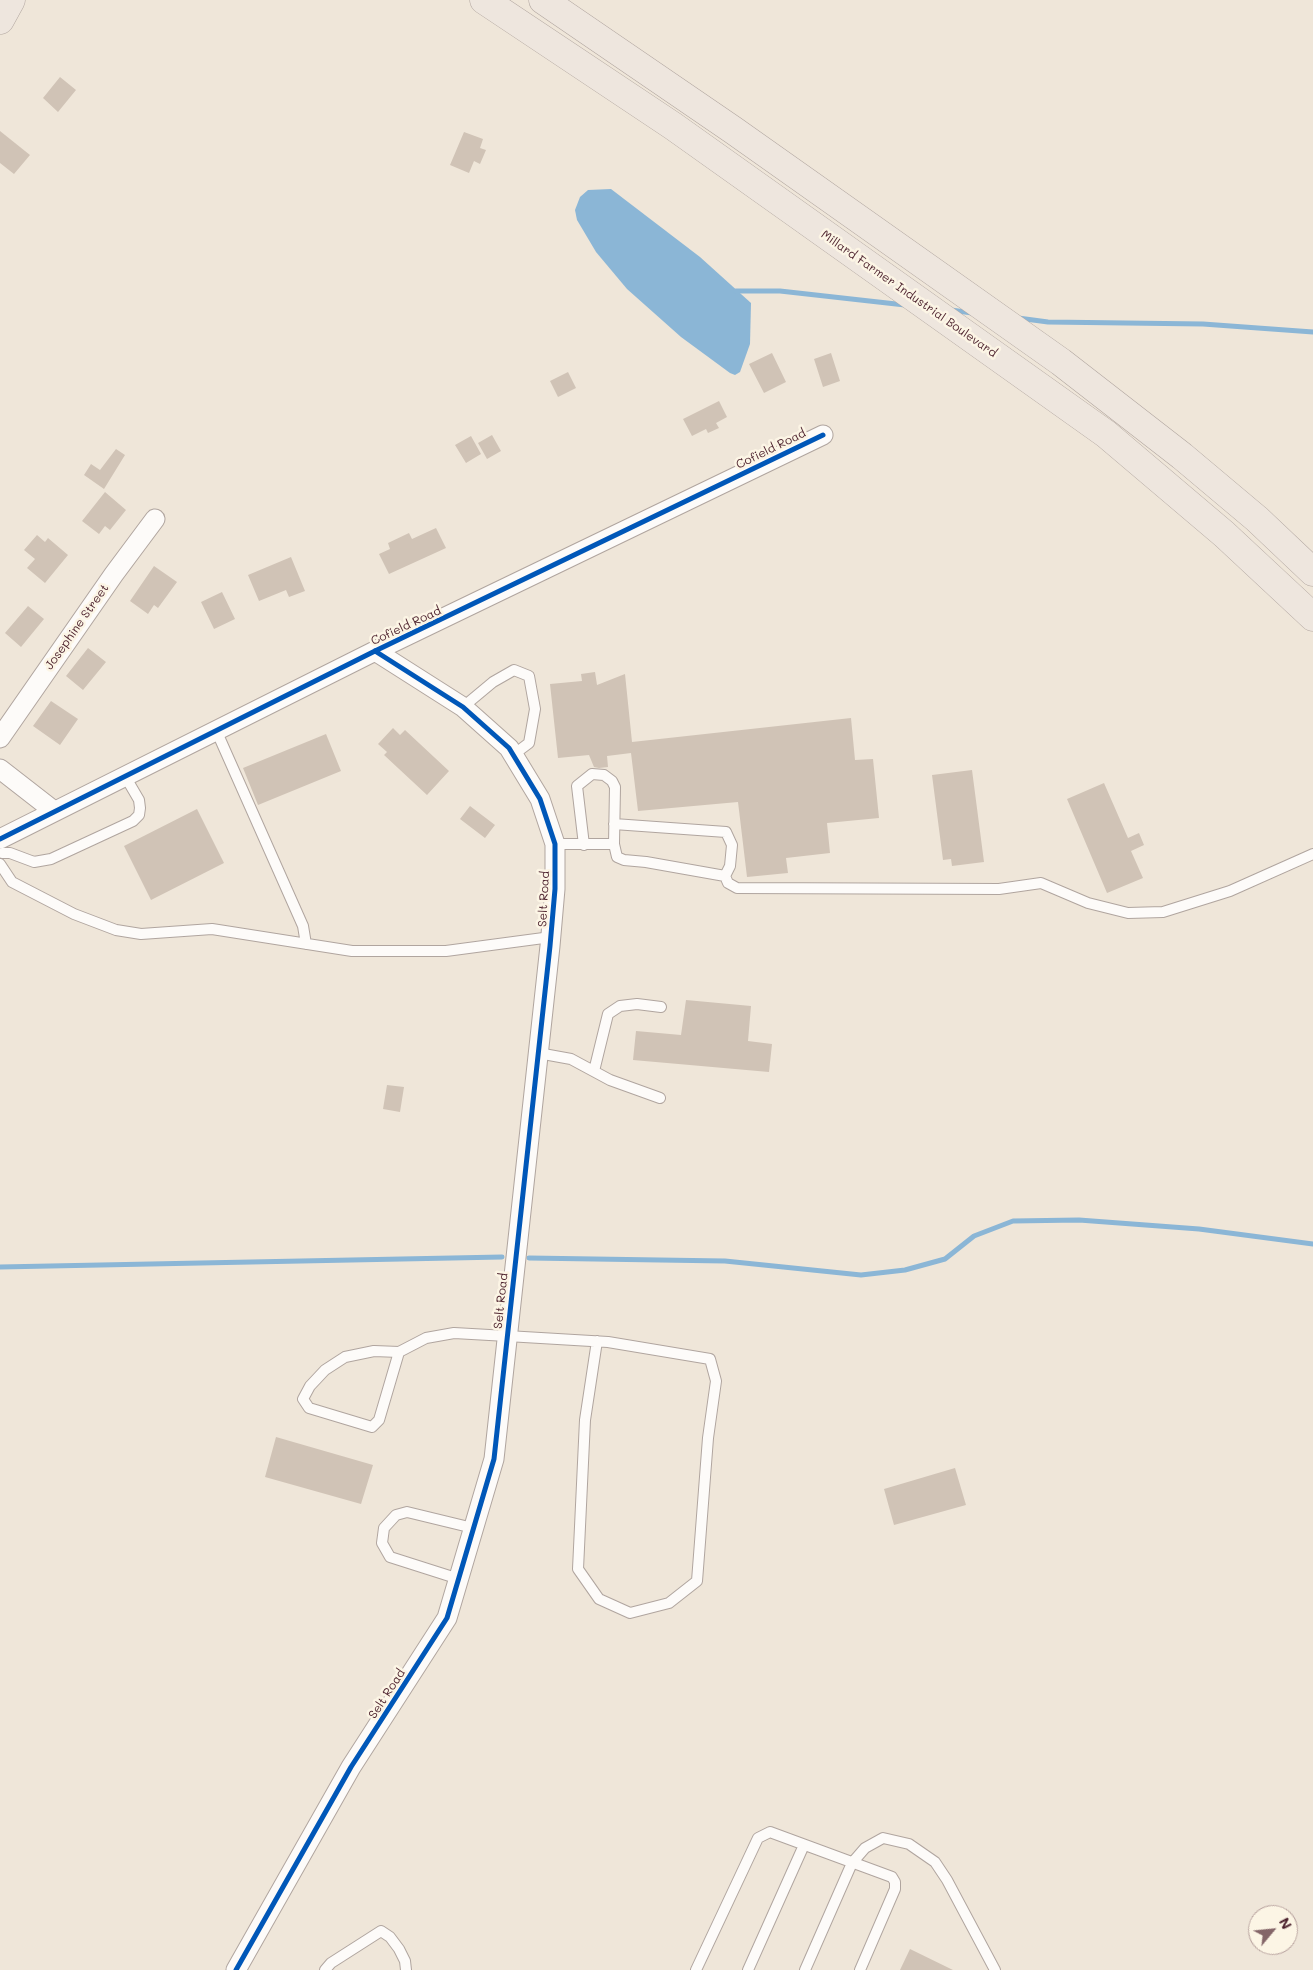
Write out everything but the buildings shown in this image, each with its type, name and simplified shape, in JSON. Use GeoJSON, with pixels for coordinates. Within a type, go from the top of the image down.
{"type":"FeatureCollection","features":[{"type":"Feature","properties":{"kind":"main road"},"geometry":{"type":"LineString","coordinates":[[0,20],[11,0]]}},
{"type":"Feature","properties":{"kind":"main road","name":"Millard Farmer Industrial Boulevard"},"geometry":{"type":"LineString","coordinates":[[484,0],[673,126],[1106,434],[1224,534],[1313,617]]}},
{"type":"Feature","properties":{"kind":"main road"},"geometry":{"type":"LineString","coordinates":[[543,0],[733,130],[1061,362],[1190,462],[1256,519],[1313,572]]}},
{"type":"Feature","properties":{"kind":"street","name":"Cofield Road"},"geometry":{"type":"LineString","coordinates":[[1,850],[54,811],[375,651],[823,435]]}},
{"type":"Feature","properties":{"kind":"street","name":"Josephine Street"},"geometry":{"type":"LineString","coordinates":[[0,738],[114,574],[156,519]]}},
{"type":"Feature","properties":{"kind":"street","name":"Selt Road"},"geometry":{"type":"LineString","coordinates":[[236,1970],[351,1767],[447,1618],[459,1579],[494,1459],[551,937],[556,889],[555,844],[540,799],[509,748],[463,707],[375,651]]}},
{"type":"Feature","properties":{"kind":"street"},"geometry":{"type":"LineString","coordinates":[[0,769],[54,811]]}},
{"type":"Feature","properties":{"kind":"lane"},"geometry":{"type":"LineString","coordinates":[[463,707],[492,682],[514,670],[529,676],[534,709],[529,743],[513,755]]}},
{"type":"Feature","properties":{"kind":"lane"},"geometry":{"type":"LineString","coordinates":[[216,730],[303,926],[306,944]]}},
{"type":"Feature","properties":{"kind":"lane"},"geometry":{"type":"LineString","coordinates":[[584,845],[577,786],[592,774],[604,775],[612,781],[615,787],[614,844],[617,857],[624,860],[726,876]]}},
{"type":"Feature","properties":{"kind":"lane"},"geometry":{"type":"LineString","coordinates":[[1,850],[34,862],[51,859],[133,821],[139,815],[139,800],[125,776]]}},
{"type":"Feature","properties":{"kind":"lane"},"geometry":{"type":"LineString","coordinates":[[614,824],[726,832],[732,845],[730,866],[726,876],[728,883],[737,888],[759,890],[999,889],[1041,883],[1088,903],[1128,913],[1163,912],[1230,891],[1313,854]]}},
{"type":"Feature","properties":{"kind":"lane"},"geometry":{"type":"LineString","coordinates":[[555,844],[614,844]]}},
{"type":"Feature","properties":{"kind":"lane"},"geometry":{"type":"LineString","coordinates":[[0,864],[12,882],[74,914],[116,930],[141,934],[212,929],[352,951],[446,950],[551,937]]}},
{"type":"Feature","properties":{"kind":"lane"},"geometry":{"type":"LineString","coordinates":[[594,1071],[608,1014],[620,1006],[637,1004],[661,1007]]}},
{"type":"Feature","properties":{"kind":"lane"},"geometry":{"type":"LineString","coordinates":[[538,1053],[571,1059],[646,1095],[660,1098]]}},
{"type":"Feature","properties":{"kind":"lane"},"geometry":{"type":"LineString","coordinates":[[399,1352],[379,1420],[372,1427],[309,1408],[303,1399],[310,1386],[325,1370],[345,1357],[374,1351],[399,1352],[426,1338],[454,1333],[597,1341],[710,1359],[716,1381],[708,1438],[697,1581],[669,1603],[630,1613],[599,1599],[578,1569],[585,1420],[597,1341]]}},
{"type":"Feature","properties":{"kind":"lane"},"geometry":{"type":"LineString","coordinates":[[459,1579],[410,1565],[390,1557],[382,1543],[384,1528],[396,1515],[406,1512],[473,1528]]}},
{"type":"Feature","properties":{"kind":"lane"},"geometry":{"type":"LineString","coordinates":[[696,1970],[758,1838],[770,1832],[892,1877],[896,1889],[860,1970]]}},
{"type":"Feature","properties":{"kind":"lane"},"geometry":{"type":"LineString","coordinates":[[804,1970],[852,1863],[865,1848],[883,1838],[909,1844],[924,1852],[947,1880],[995,1970]]}},
{"type":"Feature","properties":{"kind":"lane"},"geometry":{"type":"LineString","coordinates":[[748,1970],[804,1845]]}},
{"type":"Feature","properties":{"kind":"lane"},"geometry":{"type":"LineString","coordinates":[[325,1970],[331,1962],[381,1932],[390,1937],[399,1949],[405,1961],[406,1970]]}},
{"type":"Feature","properties":{"kind":"water"},"geometry":{"type":"Polygon","coordinates":[[[611,189],[700,257],[751,303],[750,344],[740,372],[735,375],[730,373],[681,337],[627,289],[596,252],[577,220],[575,210],[580,197],[588,190],[611,189]]]}},
{"type":"Feature","properties":{"kind":"waterway"},"geometry":{"type":"LineString","coordinates":[[736,291],[780,291],[905,305]]}},
{"type":"Feature","properties":{"kind":"waterway"},"geometry":{"type":"LineString","coordinates":[[951,310],[972,313]]}},
{"type":"Feature","properties":{"kind":"waterway"},"geometry":{"type":"LineString","coordinates":[[1018,318],[1048,322],[1203,324],[1313,332]]}},
{"type":"Feature","properties":{"kind":"waterway"},"geometry":{"type":"LineString","coordinates":[[529,1258],[725,1261],[861,1275],[905,1270],[945,1259],[974,1236],[1013,1221],[1079,1220],[1199,1229],[1313,1244]]}},
{"type":"Feature","properties":{"kind":"waterway"},"geometry":{"type":"LineString","coordinates":[[0,1267],[502,1257]]}},
{"type":"Feature","properties":{"kind":"cycle path"},"geometry":{"type":"LineString","coordinates":[[0,839],[375,651],[823,435]]}},
{"type":"Feature","properties":{"kind":"cycle path"},"geometry":{"type":"LineString","coordinates":[[236,1970],[351,1767],[447,1618],[494,1459],[550,946],[555,889],[555,844],[540,799],[509,748],[463,707],[375,651]]}}]}
